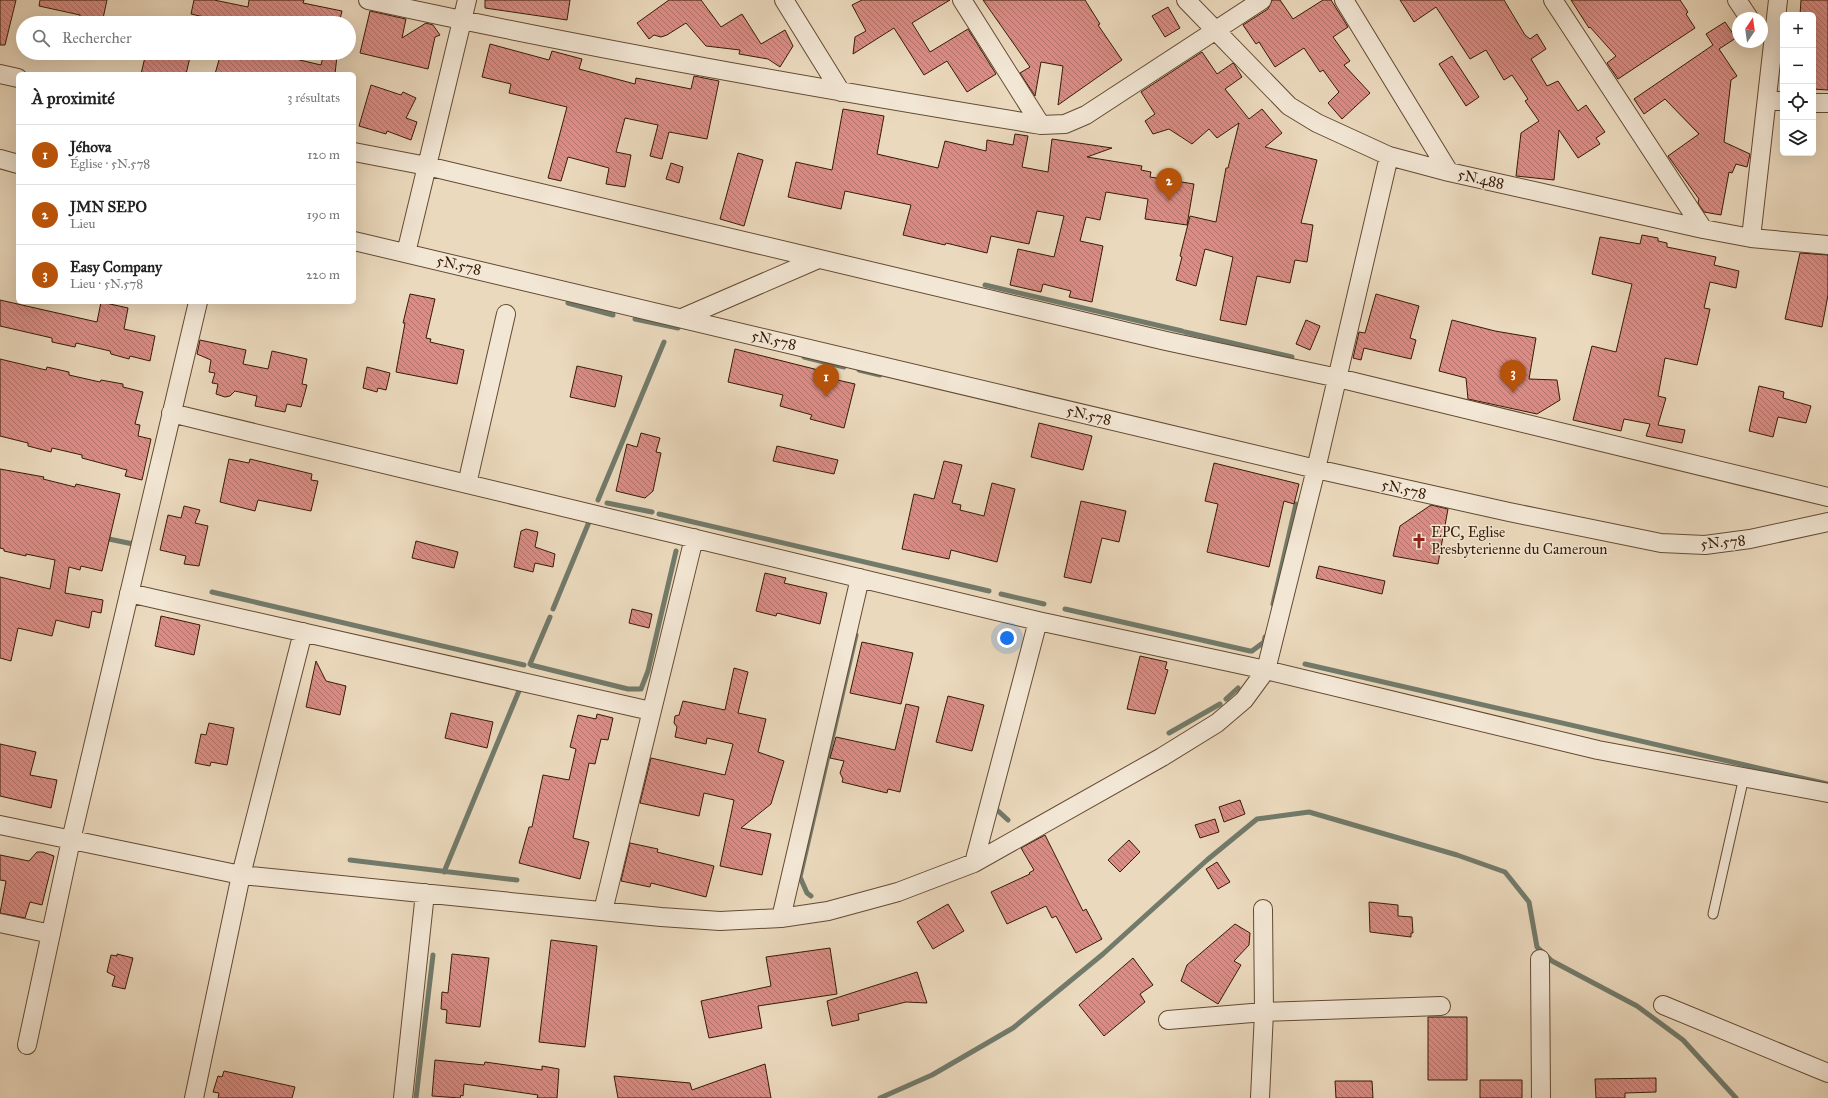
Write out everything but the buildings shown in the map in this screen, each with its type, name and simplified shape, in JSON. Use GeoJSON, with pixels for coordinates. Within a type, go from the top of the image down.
{"type":"FeatureCollection","features":[{"type":"Feature","properties":{"kind":"street"},"geometry":{"type":"LineString","coordinates":[[368,0],[462,21],[841,92],[1041,125],[1065,124],[1086,115],[1216,32],[1262,0]]}},
{"type":"Feature","properties":{"kind":"street"},"geometry":{"type":"LineString","coordinates":[[406,253],[466,0]]}},
{"type":"Feature","properties":{"kind":"street"},"geometry":{"type":"LineString","coordinates":[[784,0],[841,92]]}},
{"type":"Feature","properties":{"kind":"street"},"geometry":{"type":"LineString","coordinates":[[962,0],[1041,125]]}},
{"type":"Feature","properties":{"kind":"street","name":"5N.488"},"geometry":{"type":"LineString","coordinates":[[1186,0],[1289,106],[1298,112],[1389,156],[1448,172],[1703,229],[1751,238],[1828,245]]}},
{"type":"Feature","properties":{"kind":"street"},"geometry":{"type":"LineString","coordinates":[[1344,0],[1448,172]]}},
{"type":"Feature","properties":{"kind":"street"},"geometry":{"type":"LineString","coordinates":[[1553,0],[1703,229]]}},
{"type":"Feature","properties":{"kind":"street"},"geometry":{"type":"LineString","coordinates":[[1737,0],[1745,12]]}},
{"type":"Feature","properties":{"kind":"street"},"geometry":{"type":"LineString","coordinates":[[1751,238],[1775,101],[1772,54],[1778,0]]}},
{"type":"Feature","properties":{"kind":"street"},"geometry":{"type":"LineString","coordinates":[[1768,48],[1772,54]]}},
{"type":"Feature","properties":{"kind":"street"},"geometry":{"type":"LineString","coordinates":[[0,74],[16,78]]}},
{"type":"Feature","properties":{"kind":"street"},"geometry":{"type":"LineString","coordinates":[[1816,103],[1828,103]]}},
{"type":"Feature","properties":{"kind":"street"},"geometry":{"type":"LineString","coordinates":[[356,152],[427,166],[816,260],[1166,341],[1338,378],[1828,497]]}},
{"type":"Feature","properties":{"kind":"street"},"geometry":{"type":"LineString","coordinates":[[0,825],[241,875],[603,911],[720,921],[781,918],[828,911],[898,892],[974,863],[1162,757],[1217,723],[1244,700],[1266,670],[1338,378],[1389,156]]}},
{"type":"Feature","properties":{"kind":"street"},"geometry":{"type":"LineString","coordinates":[[0,159],[16,163]]}},
{"type":"Feature","properties":{"kind":"street","name":"5N.578"},"geometry":{"type":"LineString","coordinates":[[356,241],[1316,469],[1509,512],[1661,543],[1705,545],[1750,539],[1828,522]]}},
{"type":"Feature","properties":{"kind":"street"},"geometry":{"type":"LineString","coordinates":[[682,318],[816,260]]}},
{"type":"Feature","properties":{"kind":"street"},"geometry":{"type":"LineString","coordinates":[[27,1045],[71,840],[198,304]]}},
{"type":"Feature","properties":{"kind":"street"},"geometry":{"type":"LineString","coordinates":[[467,484],[506,314]]}},
{"type":"Feature","properties":{"kind":"street"},"geometry":{"type":"LineString","coordinates":[[171,413],[1038,621],[1266,670],[1598,750],[1828,793]]}},
{"type":"Feature","properties":{"kind":"street"},"geometry":{"type":"LineString","coordinates":[[603,911],[694,538]]}},
{"type":"Feature","properties":{"kind":"street"},"geometry":{"type":"LineString","coordinates":[[781,918],[860,578]]}},
{"type":"Feature","properties":{"kind":"street"},"geometry":{"type":"LineString","coordinates":[[129,593],[651,711]]}},
{"type":"Feature","properties":{"kind":"street"},"geometry":{"type":"LineString","coordinates":[[974,863],[1038,621]]}},
{"type":"Feature","properties":{"kind":"street"},"geometry":{"type":"LineString","coordinates":[[194,1098],[241,875],[303,632]]}},
{"type":"Feature","properties":{"kind":"street"},"geometry":{"type":"LineString","coordinates":[[403,1098],[425,893]]}},
{"type":"Feature","properties":{"kind":"street"},"geometry":{"type":"LineString","coordinates":[[1260,1098],[1264,1012],[1263,908]]}},
{"type":"Feature","properties":{"kind":"street"},"geometry":{"type":"LineString","coordinates":[[0,922],[50,934]]}},
{"type":"Feature","properties":{"kind":"street"},"geometry":{"type":"LineString","coordinates":[[1540,959],[1541,1098]]}},
{"type":"Feature","properties":{"kind":"street"},"geometry":{"type":"LineString","coordinates":[[1663,1005],[1828,1073]]}},
{"type":"Feature","properties":{"kind":"street"},"geometry":{"type":"LineString","coordinates":[[1168,1020],[1264,1012],[1441,1006]]}},
{"type":"Feature","properties":{"kind":"lane"},"geometry":{"type":"LineString","coordinates":[[1713,914],[1744,777]]}},
{"type":"Feature","properties":{"kind":"waterway"},"geometry":{"type":"LineString","coordinates":[[985,285],[1182,331]]}},
{"type":"Feature","properties":{"kind":"waterway"},"geometry":{"type":"LineString","coordinates":[[568,303],[613,315]]}},
{"type":"Feature","properties":{"kind":"waterway"},"geometry":{"type":"LineString","coordinates":[[635,319],[678,328]]}},
{"type":"Feature","properties":{"kind":"waterway"},"geometry":{"type":"LineString","coordinates":[[1185,332],[1292,357]]}},
{"type":"Feature","properties":{"kind":"waterway"},"geometry":{"type":"LineString","coordinates":[[598,500],[664,342]]}},
{"type":"Feature","properties":{"kind":"waterway"},"geometry":{"type":"LineString","coordinates":[[804,357],[844,367]]}},
{"type":"Feature","properties":{"kind":"waterway"},"geometry":{"type":"LineString","coordinates":[[859,370],[880,375]]}},
{"type":"Feature","properties":{"kind":"waterway"},"geometry":{"type":"LineString","coordinates":[[607,503],[652,512]]}},
{"type":"Feature","properties":{"kind":"waterway"},"geometry":{"type":"LineString","coordinates":[[1273,604],[1296,504]]}},
{"type":"Feature","properties":{"kind":"waterway"},"geometry":{"type":"LineString","coordinates":[[659,514],[989,591]]}},
{"type":"Feature","properties":{"kind":"waterway"},"geometry":{"type":"LineString","coordinates":[[553,609],[589,522]]}},
{"type":"Feature","properties":{"kind":"waterway"},"geometry":{"type":"LineString","coordinates":[[104,538],[133,544],[134,540]]}},
{"type":"Feature","properties":{"kind":"waterway"},"geometry":{"type":"LineString","coordinates":[[531,665],[628,689],[641,689],[648,671],[676,551]]}},
{"type":"Feature","properties":{"kind":"waterway"},"geometry":{"type":"LineString","coordinates":[[212,592],[524,665]]}},
{"type":"Feature","properties":{"kind":"waterway"},"geometry":{"type":"LineString","coordinates":[[1001,594],[1044,604]]}},
{"type":"Feature","properties":{"kind":"waterway"},"geometry":{"type":"LineString","coordinates":[[1065,609],[1250,651]]}},
{"type":"Feature","properties":{"kind":"waterway"},"geometry":{"type":"LineString","coordinates":[[530,664],[550,617]]}},
{"type":"Feature","properties":{"kind":"waterway"},"geometry":{"type":"LineString","coordinates":[[811,896],[807,893],[800,877],[856,635]]}},
{"type":"Feature","properties":{"kind":"waterway"},"geometry":{"type":"LineString","coordinates":[[1252,651],[1264,642],[1265,637]]}},
{"type":"Feature","properties":{"kind":"waterway"},"geometry":{"type":"LineString","coordinates":[[1305,664],[1828,784]]}},
{"type":"Feature","properties":{"kind":"waterway"},"geometry":{"type":"LineString","coordinates":[[444,872],[521,686]]}},
{"type":"Feature","properties":{"kind":"waterway"},"geometry":{"type":"LineString","coordinates":[[1226,699],[1238,688]]}},
{"type":"Feature","properties":{"kind":"waterway"},"geometry":{"type":"LineString","coordinates":[[1169,733],[1220,704]]}},
{"type":"Feature","properties":{"kind":"waterway"},"geometry":{"type":"LineString","coordinates":[[997,804],[996,809],[1008,820]]}},
{"type":"Feature","properties":{"kind":"waterway"},"geometry":{"type":"LineString","coordinates":[[880,1098],[932,1075],[1013,1028],[1103,954],[1207,860],[1257,819],[1309,812],[1457,855],[1505,872],[1529,902],[1537,947],[1552,961],[1637,1006],[1683,1040],[1736,1098]]}},
{"type":"Feature","properties":{"kind":"waterway"},"geometry":{"type":"LineString","coordinates":[[350,860],[517,880]]}},
{"type":"Feature","properties":{"kind":"waterway"},"geometry":{"type":"LineString","coordinates":[[416,1098],[433,955]]}},
{"type":"Feature","properties":{"kind":"place","name":"JMN SEPO"},"geometry":{"type":"Point","coordinates":[1169,201]}},
{"type":"Feature","properties":{"kind":"place","name":"Easy Company"},"geometry":{"type":"Point","coordinates":[1513,393]}},
{"type":"Feature","properties":{"kind":"place","name":"Jéhova"},"geometry":{"type":"Point","coordinates":[826,397]}},
{"type":"Feature","properties":{"kind":"place","name":"EPC, Eglise Presbyterienne du Cameroun"},"geometry":{"type":"Point","coordinates":[1419,541]}}]}
